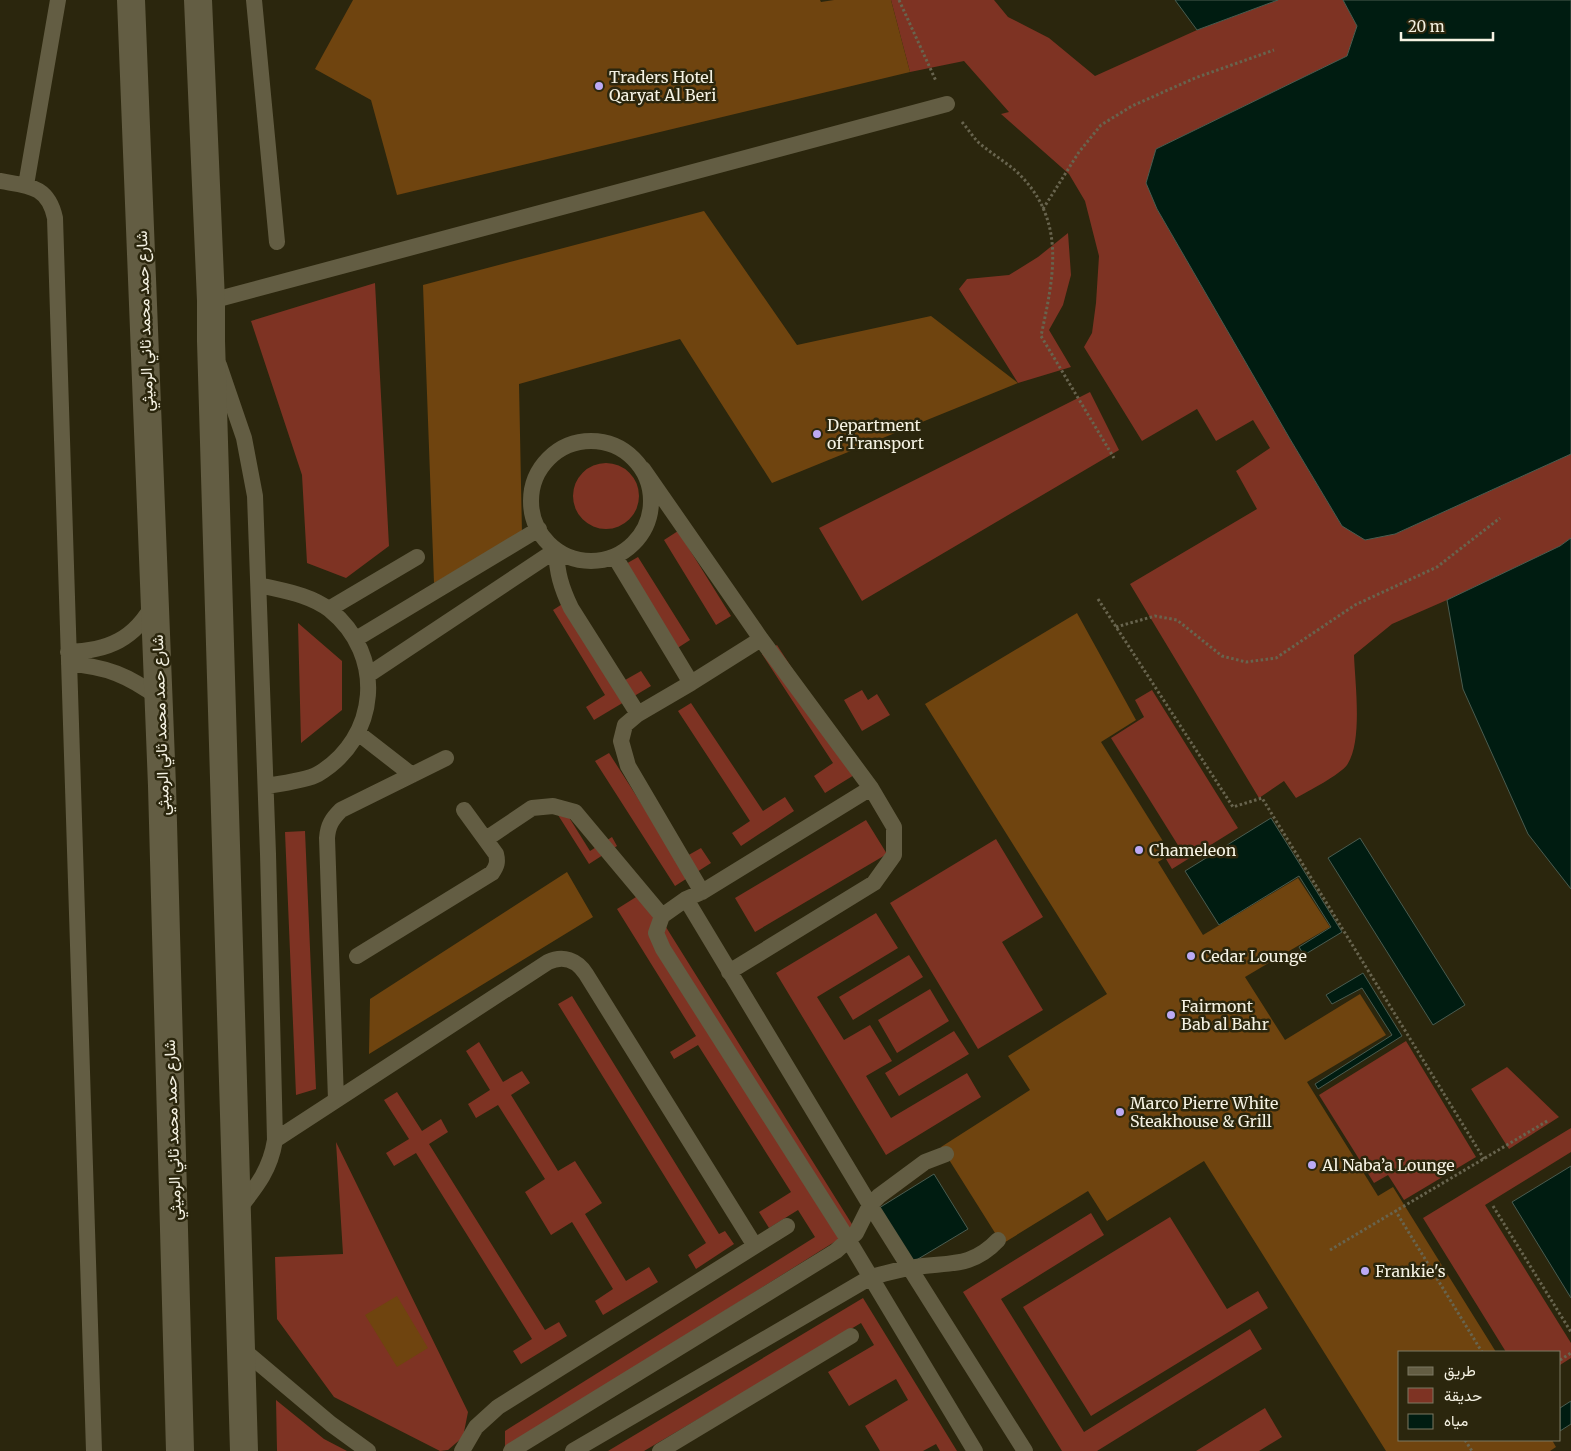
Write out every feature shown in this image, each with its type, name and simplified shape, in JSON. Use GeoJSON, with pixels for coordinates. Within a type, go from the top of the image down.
{"type":"FeatureCollection","features":[{"type":"Feature","properties":{"kind":"main road","name":"شارع حمد محمد ثاني الرميثي"},"geometry":{"type":"LineString","coordinates":[[131,0],[159,698],[180,1451]]}},
{"type":"Feature","properties":{"kind":"main road"},"geometry":{"type":"LineString","coordinates":[[198,0],[212,301],[211,341],[244,1451]]}},
{"type":"Feature","properties":{"kind":"lane"},"geometry":{"type":"LineString","coordinates":[[26,185],[58,0]]}},
{"type":"Feature","properties":{"kind":"lane"},"geometry":{"type":"LineString","coordinates":[[254,0],[277,242]]}},
{"type":"Feature","properties":{"kind":"lane"},"geometry":{"type":"LineString","coordinates":[[212,301],[947,104]]}},
{"type":"Feature","properties":{"kind":"lane"},"geometry":{"type":"LineString","coordinates":[[0,181],[26,185],[39,190],[47,196],[53,206],[55,218],[94,1451]]}},
{"type":"Feature","properties":{"kind":"lane"},"geometry":{"type":"LineString","coordinates":[[211,341],[248,452],[254,490],[266,786],[275,1140],[272,1156],[260,1183],[237,1211]]}},
{"type":"Feature","properties":{"kind":"lane"},"geometry":{"type":"LineString","coordinates":[[643,469],[650,488],[652,509],[645,529],[633,545],[615,557],[600,561],[570,558],[556,550],[543,538],[534,523],[531,505],[532,488],[539,471],[550,458],[565,448],[582,442],[599,442],[616,446],[631,456],[643,469],[761,639],[871,788],[894,828],[894,855],[874,883],[729,972]]}},
{"type":"Feature","properties":{"kind":"lane"},"geometry":{"type":"LineString","coordinates":[[356,640],[539,530]]}},
{"type":"Feature","properties":{"kind":"lane"},"geometry":{"type":"LineString","coordinates":[[368,675],[556,550]]}},
{"type":"Feature","properties":{"kind":"lane"},"geometry":{"type":"LineString","coordinates":[[556,550],[557,570],[562,590],[571,608],[638,714]]}},
{"type":"Feature","properties":{"kind":"lane"},"geometry":{"type":"LineString","coordinates":[[329,609],[417,557]]}},
{"type":"Feature","properties":{"kind":"lane"},"geometry":{"type":"LineString","coordinates":[[615,557],[691,683]]}},
{"type":"Feature","properties":{"kind":"lane"},"geometry":{"type":"LineString","coordinates":[[259,585],[307,596],[329,609],[344,623],[356,640],[364,657],[368,675],[367,705],[358,732],[341,758],[316,776],[266,786]]}},
{"type":"Feature","properties":{"kind":"lane"},"geometry":{"type":"LineString","coordinates":[[68,658],[105,648],[121,640],[135,630],[147,616],[155,601]]}},
{"type":"Feature","properties":{"kind":"lane"},"geometry":{"type":"LineString","coordinates":[[702,892],[628,766],[621,741],[625,725],[638,714],[761,639]]}},
{"type":"Feature","properties":{"kind":"lane"},"geometry":{"type":"LineString","coordinates":[[68,658],[109,669],[126,676],[159,698]]}},
{"type":"Feature","properties":{"kind":"lane"},"geometry":{"type":"LineString","coordinates":[[358,732],[412,775]]}},
{"type":"Feature","properties":{"kind":"lane"},"geometry":{"type":"LineString","coordinates":[[336,1100],[328,828],[341,810],[446,758]]}},
{"type":"Feature","properties":{"kind":"lane"},"geometry":{"type":"LineString","coordinates":[[871,788],[702,892],[686,899],[662,916],[656,933],[668,957],[849,1240],[975,1451]]}},
{"type":"Feature","properties":{"kind":"lane"},"geometry":{"type":"LineString","coordinates":[[486,839],[532,808],[553,806],[575,812],[662,916]]}},
{"type":"Feature","properties":{"kind":"lane"},"geometry":{"type":"LineString","coordinates":[[357,956],[492,873],[496,868],[498,861],[496,854],[464,810]]}},
{"type":"Feature","properties":{"kind":"lane"},"geometry":{"type":"LineString","coordinates":[[686,899],[870,1205],[1025,1451]]}},
{"type":"Feature","properties":{"kind":"lane"},"geometry":{"type":"LineString","coordinates":[[275,1140],[548,962],[554,959],[570,960],[582,968],[586,974],[755,1246]]}},
{"type":"Feature","properties":{"kind":"lane"},"geometry":{"type":"LineString","coordinates":[[511,1451],[829,1256],[856,1233],[870,1205],[879,1196],[925,1162],[946,1154]]}},
{"type":"Feature","properties":{"kind":"lane"},"geometry":{"type":"LineString","coordinates":[[462,1451],[476,1427],[498,1407],[787,1226]]}},
{"type":"Feature","properties":{"kind":"lane"},"geometry":{"type":"LineString","coordinates":[[573,1451],[871,1277],[909,1268],[962,1262],[976,1258],[988,1251],[998,1240]]}},
{"type":"Feature","properties":{"kind":"lane"},"geometry":{"type":"LineString","coordinates":[[660,1451],[851,1336]]}},
{"type":"Feature","properties":{"kind":"lane"},"geometry":{"type":"LineString","coordinates":[[241,1348],[331,1424],[368,1451]]}},
{"type":"Feature","properties":{"kind":"path"},"geometry":{"type":"LineString","coordinates":[[899,0],[947,104],[978,142],[1016,171],[1034,192],[1047,219],[1053,245],[1052,282],[1041,336],[1114,458]]}},
{"type":"Feature","properties":{"kind":"path"},"geometry":{"type":"LineString","coordinates":[[1042,210],[1078,152],[1101,125],[1132,106],[1195,78],[1274,50]]}},
{"type":"Feature","properties":{"kind":"path"},"geometry":{"type":"LineString","coordinates":[[1116,627],[1155,616],[1177,620],[1222,656],[1246,662],[1276,658],[1355,606],[1437,567],[1500,518]]}},
{"type":"Feature","properties":{"kind":"path"},"geometry":{"type":"LineString","coordinates":[[1098,599],[1233,807],[1262,798],[1484,1159]]}},
{"type":"Feature","properties":{"kind":"path"},"geometry":{"type":"LineString","coordinates":[[1330,1250],[1549,1120]]}},
{"type":"Feature","properties":{"kind":"path"},"geometry":{"type":"LineString","coordinates":[[1493,1206],[1571,1332]]}},
{"type":"Feature","properties":{"kind":"path"},"geometry":{"type":"LineString","coordinates":[[1395,1210],[1481,1351]]}},
{"type":"Feature","properties":{"kind":"green space"},"geometry":{"type":"Polygon","coordinates":[[[891,0],[994,0],[1008,17],[1049,38],[1095,76],[1197,30],[1278,0],[1343,0],[1357,26],[1347,56],[1156,149],[1147,183],[1157,209],[1342,526],[1395,534],[1571,454],[1571,538],[1560,546],[1392,624],[1354,655],[1357,727],[1352,755],[1344,769],[1296,798],[1284,781],[1259,798],[1130,584],[1257,509],[1236,471],[1270,448],[1253,420],[1216,441],[1197,409],[1142,441],[1084,347],[1092,333],[1099,256],[1085,201],[1069,174],[1001,114],[1009,112],[964,61],[910,72],[891,0]]]}},
{"type":"Feature","properties":{"kind":"green space"},"geometry":{"type":"Polygon","coordinates":[[[1068,233],[1071,275],[1063,305],[1049,330],[1071,367],[1018,383],[959,289],[967,279],[1009,275],[1038,257],[1068,233]]]}},
{"type":"Feature","properties":{"kind":"green space"},"geometry":{"type":"Polygon","coordinates":[[[375,283],[389,546],[346,578],[307,563],[302,475],[251,321],[375,283]]]}},
{"type":"Feature","properties":{"kind":"green space"},"geometry":{"type":"Polygon","coordinates":[[[1090,392],[1119,450],[862,601],[819,528],[1090,392]]]}},
{"type":"Feature","properties":{"kind":"green space"},"geometry":{"type":"Polygon","coordinates":[[[606,463],[619,466],[629,473],[636,483],[639,496],[636,509],[629,519],[619,526],[606,529],[593,526],[583,519],[576,509],[573,496],[576,483],[583,473],[593,466],[606,463]]]}},
{"type":"Feature","properties":{"kind":"green space"},"geometry":{"type":"Polygon","coordinates":[[[678,531],[731,616],[716,625],[664,540],[678,531]]]}},
{"type":"Feature","properties":{"kind":"green space"},"geometry":{"type":"Polygon","coordinates":[[[638,557],[690,640],[676,649],[624,565],[638,557]]]}},
{"type":"Feature","properties":{"kind":"green space"},"geometry":{"type":"Polygon","coordinates":[[[567,601],[618,684],[641,671],[651,686],[594,720],[586,707],[605,695],[553,610],[567,601]]]}},
{"type":"Feature","properties":{"kind":"green space"},"geometry":{"type":"Polygon","coordinates":[[[298,623],[342,661],[342,710],[301,743],[298,623]]]}},
{"type":"Feature","properties":{"kind":"green space"},"geometry":{"type":"Polygon","coordinates":[[[777,645],[859,772],[825,793],[814,776],[833,763],[762,654],[777,645]]]}},
{"type":"Feature","properties":{"kind":"green space"},"geometry":{"type":"Polygon","coordinates":[[[862,690],[868,700],[877,694],[890,715],[862,731],[844,700],[862,690]]]}},
{"type":"Feature","properties":{"kind":"green space"},"geometry":{"type":"Polygon","coordinates":[[[1152,690],[1238,828],[1172,869],[1166,859],[1181,850],[1111,738],[1144,717],[1135,700],[1152,690]]]}},
{"type":"Feature","properties":{"kind":"green space"},"geometry":{"type":"Polygon","coordinates":[[[691,703],[763,811],[785,797],[794,811],[741,846],[732,833],[750,821],[678,711],[691,703]]]}},
{"type":"Feature","properties":{"kind":"green space"},"geometry":{"type":"Polygon","coordinates":[[[609,753],[678,861],[701,848],[711,863],[675,886],[595,761],[609,753]]]}},
{"type":"Feature","properties":{"kind":"green space"},"geometry":{"type":"Polygon","coordinates":[[[565,811],[590,851],[612,837],[617,846],[589,864],[558,815],[565,811]]]}},
{"type":"Feature","properties":{"kind":"green space"},"geometry":{"type":"Polygon","coordinates":[[[866,820],[887,854],[755,932],[735,898],[866,820]]]}},
{"type":"Feature","properties":{"kind":"green space"},"geometry":{"type":"Polygon","coordinates":[[[305,831],[316,1089],[296,1095],[285,832],[305,831]]]}},
{"type":"Feature","properties":{"kind":"green space"},"geometry":{"type":"Polygon","coordinates":[[[996,839],[1043,917],[1002,942],[1043,1010],[978,1049],[890,903],[996,839]]]}},
{"type":"Feature","properties":{"kind":"green space"},"geometry":{"type":"Polygon","coordinates":[[[644,892],[855,1229],[505,1449],[505,1431],[815,1237],[798,1210],[769,1228],[759,1212],[791,1192],[698,1045],[674,1059],[670,1052],[696,1036],[617,909],[644,892]]]}},
{"type":"Feature","properties":{"kind":"green space"},"geometry":{"type":"Polygon","coordinates":[[[876,913],[898,948],[817,997],[844,1040],[870,1025],[892,1061],[866,1076],[891,1118],[967,1073],[981,1097],[886,1155],[776,973],[876,913]]]}},
{"type":"Feature","properties":{"kind":"green space"},"geometry":{"type":"Polygon","coordinates":[[[909,955],[923,977],[853,1020],[839,997],[909,955]]]}},
{"type":"Feature","properties":{"kind":"green space"},"geometry":{"type":"Polygon","coordinates":[[[930,989],[949,1021],[897,1053],[878,1020],[930,989]]]}},
{"type":"Feature","properties":{"kind":"green space"},"geometry":{"type":"Polygon","coordinates":[[[572,996],[719,1234],[725,1231],[734,1244],[696,1269],[688,1255],[706,1243],[558,1004],[572,996]]]}},
{"type":"Feature","properties":{"kind":"green space"},"geometry":{"type":"Polygon","coordinates":[[[954,1031],[969,1054],[899,1096],[885,1073],[954,1031]]]}},
{"type":"Feature","properties":{"kind":"green space"},"geometry":{"type":"Polygon","coordinates":[[[1406,1041],[1476,1157],[1404,1200],[1388,1175],[1374,1183],[1319,1095],[1406,1041]]]}},
{"type":"Feature","properties":{"kind":"green space"},"geometry":{"type":"Polygon","coordinates":[[[479,1042],[503,1082],[522,1071],[530,1083],[511,1095],[558,1171],[575,1161],[602,1203],[585,1214],[626,1281],[649,1267],[658,1282],[603,1315],[595,1301],[613,1289],[572,1222],[551,1235],[525,1192],[545,1179],[498,1105],[476,1118],[468,1104],[490,1090],[466,1051],[479,1042]]]}},
{"type":"Feature","properties":{"kind":"green space"},"geometry":{"type":"Polygon","coordinates":[[[1507,1067],[1559,1117],[1509,1149],[1471,1089],[1507,1067]]]}},
{"type":"Feature","properties":{"kind":"green space"},"geometry":{"type":"Polygon","coordinates":[[[397,1092],[422,1131],[441,1119],[448,1132],[429,1144],[545,1330],[559,1322],[567,1336],[521,1364],[513,1351],[532,1339],[416,1153],[394,1166],[386,1153],[409,1139],[384,1100],[397,1092]]]}},
{"type":"Feature","properties":{"kind":"green space"},"geometry":{"type":"Polygon","coordinates":[[[1571,1128],[1571,1152],[1485,1205],[1571,1343],[1571,1358],[1561,1364],[1561,1351],[1505,1351],[1423,1218],[1571,1128]]]}},
{"type":"Feature","properties":{"kind":"green space"},"geometry":{"type":"Polygon","coordinates":[[[336,1142],[468,1412],[463,1437],[448,1450],[440,1451],[334,1397],[277,1319],[275,1257],[343,1254],[336,1142]]]}},
{"type":"Feature","properties":{"kind":"green space"},"geometry":{"type":"Polygon","coordinates":[[[1091,1213],[1104,1235],[1001,1299],[1084,1432],[1250,1329],[1262,1349],[1097,1451],[1062,1451],[963,1292],[1091,1213]]]}},
{"type":"Feature","properties":{"kind":"green space"},"geometry":{"type":"Polygon","coordinates":[[[1170,1217],[1227,1309],[1258,1291],[1268,1308],[1091,1416],[1023,1307],[1170,1217]]]}},
{"type":"Feature","properties":{"kind":"green space"},"geometry":{"type":"Polygon","coordinates":[[[863,1298],[957,1451],[940,1451],[936,1444],[923,1451],[880,1451],[865,1426],[908,1400],[896,1379],[849,1406],[828,1372],[874,1345],[861,1323],[644,1451],[608,1451],[863,1298]]]}},
{"type":"Feature","properties":{"kind":"green space"},"geometry":{"type":"Polygon","coordinates":[[[276,1400],[324,1439],[347,1451],[277,1451],[276,1400]]]}},
{"type":"Feature","properties":{"kind":"green space"},"geometry":{"type":"Polygon","coordinates":[[[1265,1408],[1282,1437],[1259,1451],[1196,1451],[1265,1408]]]}},
{"type":"Feature","properties":{"kind":"water"},"geometry":{"type":"Polygon","coordinates":[[[1175,0],[1278,0],[1197,30],[1175,0]]]}},
{"type":"Feature","properties":{"kind":"water"},"geometry":{"type":"Polygon","coordinates":[[[1343,0],[1571,0],[1571,454],[1395,534],[1365,540],[1342,526],[1157,209],[1146,183],[1156,149],[1347,56],[1357,26],[1343,0]]]}},
{"type":"Feature","properties":{"kind":"water"},"geometry":{"type":"Polygon","coordinates":[[[1571,538],[1571,889],[1528,834],[1463,689],[1447,600],[1560,546],[1571,538]]]}},
{"type":"Feature","properties":{"kind":"water"},"geometry":{"type":"Polygon","coordinates":[[[1271,818],[1342,932],[1304,955],[1299,947],[1331,927],[1299,876],[1219,925],[1185,871],[1271,818]]]}},
{"type":"Feature","properties":{"kind":"water"},"geometry":{"type":"Polygon","coordinates":[[[1360,838],[1465,1005],[1433,1025],[1328,858],[1360,838]]]}},
{"type":"Feature","properties":{"kind":"water"},"geometry":{"type":"Polygon","coordinates":[[[1363,973],[1402,1036],[1318,1089],[1315,1084],[1392,1035],[1362,988],[1332,1004],[1326,995],[1363,973]]]}},
{"type":"Feature","properties":{"kind":"water"},"geometry":{"type":"Polygon","coordinates":[[[1571,1166],[1571,1298],[1512,1202],[1571,1166]]]}},
{"type":"Feature","properties":{"kind":"water"},"geometry":{"type":"Polygon","coordinates":[[[934,1174],[968,1229],[913,1262],[879,1208],[934,1174]]]}},
{"type":"Feature","properties":{"kind":"water"},"geometry":{"type":"Polygon","coordinates":[[[1571,1401],[1571,1424],[1561,1430],[1561,1407],[1571,1401]]]}},
{"type":"Feature","properties":{"kind":"building","name":"Traders Hotel Qaryat Al Beri"},"geometry":{"type":"Polygon","coordinates":[[[353,0],[820,0],[821,2],[834,0],[891,0],[910,72],[397,195],[371,100],[315,69],[353,0]]]}},
{"type":"Feature","properties":{"kind":"building","name":"Department of Transport"},"geometry":{"type":"Polygon","coordinates":[[[704,211],[797,345],[931,316],[1018,383],[772,483],[680,339],[519,384],[522,534],[434,583],[423,285],[704,211]]]}},
{"type":"Feature","properties":{"kind":"building","name":"Fairmont Bab al Bahr"},"geometry":{"type":"Polygon","coordinates":[[[1077,613],[1136,720],[1101,742],[1171,854],[1158,862],[1203,935],[1298,878],[1330,927],[1245,977],[1285,1040],[1360,994],[1386,1035],[1307,1082],[1378,1196],[1393,1187],[1495,1351],[1398,1351],[1398,1441],[1553,1441],[1556,1447],[1550,1451],[1386,1451],[1204,1161],[1107,1221],[1088,1191],[1002,1244],[941,1147],[1030,1090],[1008,1056],[1107,994],[925,704],[1077,613]]]}},
{"type":"Feature","properties":{"kind":"building"},"geometry":{"type":"Polygon","coordinates":[[[567,872],[593,917],[369,1054],[370,999],[567,872]]]}},
{"type":"Feature","properties":{"kind":"building"},"geometry":{"type":"Polygon","coordinates":[[[397,1296],[428,1348],[397,1367],[365,1315],[397,1296]]]}},
{"type":"Feature","properties":{"kind":"place","name":"Traders Hotel Qaryat Al Beri"},"geometry":{"type":"Point","coordinates":[599,86]}},
{"type":"Feature","properties":{"kind":"place","name":"Department of Transport"},"geometry":{"type":"Point","coordinates":[817,434]}},
{"type":"Feature","properties":{"kind":"place","name":"Chameleon"},"geometry":{"type":"Point","coordinates":[1139,850]}},
{"type":"Feature","properties":{"kind":"place","name":"Cedar Lounge"},"geometry":{"type":"Point","coordinates":[1191,956]}},
{"type":"Feature","properties":{"kind":"place","name":"Fairmont Bab al Bahr"},"geometry":{"type":"Point","coordinates":[1171,1015]}},
{"type":"Feature","properties":{"kind":"place","name":"Marco Pierre White Steakhouse & Grill"},"geometry":{"type":"Point","coordinates":[1120,1112]}},
{"type":"Feature","properties":{"kind":"place","name":"Al Naba’a Lounge"},"geometry":{"type":"Point","coordinates":[1312,1165]}},
{"type":"Feature","properties":{"kind":"place","name":"Frankie's"},"geometry":{"type":"Point","coordinates":[1365,1271]}}]}
